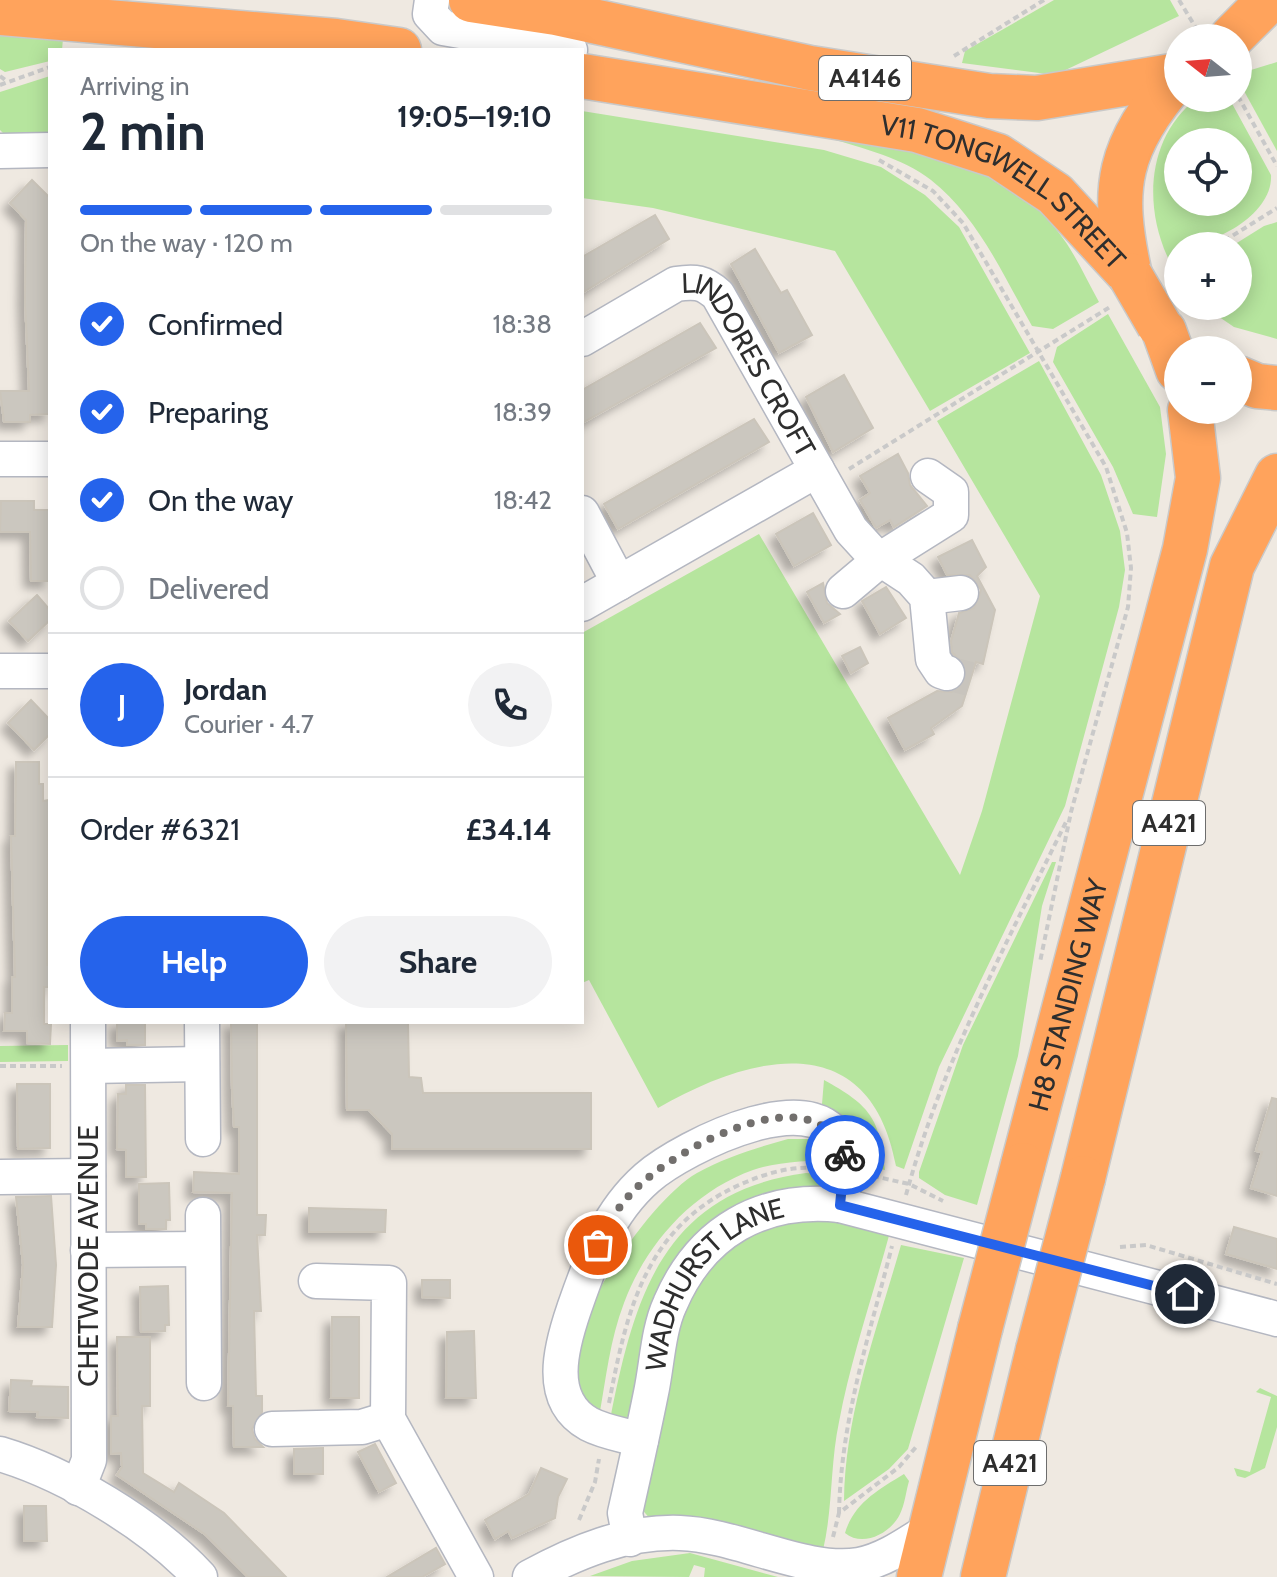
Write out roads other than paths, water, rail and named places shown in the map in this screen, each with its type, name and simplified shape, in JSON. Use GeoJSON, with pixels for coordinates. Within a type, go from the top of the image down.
{"type":"FeatureCollection","features":[{"type":"Feature","properties":{"kind":"highway","name":"V11 TONGWELL STREET"},"geometry":{"type":"LineString","coordinates":[[471,0],[552,21],[810,68],[989,96],[1037,98],[1164,78]]}},
{"type":"Feature","properties":{"kind":"highway"},"geometry":{"type":"LineString","coordinates":[[1245,24],[1269,0]]}},
{"type":"Feature","properties":{"kind":"highway"},"geometry":{"type":"LineString","coordinates":[[0,13],[201,29],[380,48]]}},
{"type":"Feature","properties":{"kind":"highway"},"geometry":{"type":"LineString","coordinates":[[1252,38],[1277,31]]}},
{"type":"Feature","properties":{"kind":"highway","name":"V11 TONGWELL STREET"},"geometry":{"type":"LineString","coordinates":[[584,76],[917,130],[998,156],[1055,194],[1130,275]]}},
{"type":"Feature","properties":{"kind":"highway"},"geometry":{"type":"LineString","coordinates":[[1164,93],[1144,117],[1123,168],[1118,222],[1130,275],[1167,336]]}},
{"type":"Feature","properties":{"kind":"highway"},"geometry":{"type":"LineString","coordinates":[[1252,384],[1277,388]]}},
{"type":"Feature","properties":{"kind":"highway","name":"H8 STANDING WAY"},"geometry":{"type":"LineString","coordinates":[[919,1577],[980,1329],[1185,549],[1198,478],[1192,424]]}},
{"type":"Feature","properties":{"kind":"highway","name":"H8 STANDING WAY"},"geometry":{"type":"LineString","coordinates":[[983,1577],[1232,566],[1277,476]]}},
{"type":"Feature","properties":{"kind":"street"},"geometry":{"type":"LineString","coordinates":[[432,0],[430,14],[443,28],[552,21]]}},
{"type":"Feature","properties":{"kind":"street"},"geometry":{"type":"LineString","coordinates":[[584,56],[645,84]]}},
{"type":"Feature","properties":{"kind":"street"},"geometry":{"type":"LineString","coordinates":[[0,151],[48,150]]}},
{"type":"Feature","properties":{"kind":"street","name":"LINDORES CROFT"},"geometry":{"type":"LineString","coordinates":[[584,338],[676,284],[693,281],[706,284],[718,295],[826,473]]}},
{"type":"Feature","properties":{"kind":"street"},"geometry":{"type":"LineString","coordinates":[[0,459],[48,459]]}},
{"type":"Feature","properties":{"kind":"street"},"geometry":{"type":"LineString","coordinates":[[584,603],[826,473],[851,530],[881,559],[911,579],[928,610],[933,659],[941,671],[947,673]]}},
{"type":"Feature","properties":{"kind":"street"},"geometry":{"type":"LineString","coordinates":[[843,591],[881,559],[951,515],[951,492],[928,476]]}},
{"type":"Feature","properties":{"kind":"street"},"geometry":{"type":"LineString","coordinates":[[584,517],[619,583]]}},
{"type":"Feature","properties":{"kind":"street"},"geometry":{"type":"LineString","coordinates":[[928,610],[961,593]]}},
{"type":"Feature","properties":{"kind":"street"},"geometry":{"type":"LineString","coordinates":[[0,671],[48,671]]}},
{"type":"Feature","properties":{"kind":"street","name":"CHETWODE AVENUE"},"geometry":{"type":"LineString","coordinates":[[78,1488],[89,1460],[88,1176],[82,1066],[88,1024]]}},
{"type":"Feature","properties":{"kind":"street"},"geometry":{"type":"LineString","coordinates":[[202,1024],[203,1139]]}},
{"type":"Feature","properties":{"kind":"street"},"geometry":{"type":"LineString","coordinates":[[82,1066],[202,1064]]}},
{"type":"Feature","properties":{"kind":"street"},"geometry":{"type":"LineString","coordinates":[[641,1440],[590,1425],[572,1412],[561,1393],[560,1364],[571,1318],[607,1224],[647,1177],[712,1136],[772,1117],[801,1119],[821,1125],[837,1138],[845,1154],[846,1170],[840,1205]]}},
{"type":"Feature","properties":{"kind":"street"},"geometry":{"type":"LineString","coordinates":[[0,1177],[88,1176]]}},
{"type":"Feature","properties":{"kind":"street","name":"WADHURST LANE"},"geometry":{"type":"LineString","coordinates":[[630,1539],[625,1513],[669,1306],[691,1265],[716,1238],[745,1219],[775,1207],[812,1202],[840,1205],[1277,1319]]}},
{"type":"Feature","properties":{"kind":"street"},"geometry":{"type":"LineString","coordinates":[[203,1215],[204,1383]]}},
{"type":"Feature","properties":{"kind":"street"},"geometry":{"type":"LineString","coordinates":[[88,1250],[202,1249]]}},
{"type":"Feature","properties":{"kind":"street"},"geometry":{"type":"LineString","coordinates":[[316,1281],[389,1283],[388,1419],[476,1577]]}},
{"type":"Feature","properties":{"kind":"street"},"geometry":{"type":"LineString","coordinates":[[272,1429],[362,1427],[388,1419]]}},
{"type":"Feature","properties":{"kind":"street"},"geometry":{"type":"LineString","coordinates":[[0,1454],[78,1488],[154,1537],[200,1577]]}},
{"type":"Feature","properties":{"kind":"street"},"geometry":{"type":"LineString","coordinates":[[530,1577],[576,1566],[630,1539],[678,1532],[751,1544],[832,1565],[860,1565],[885,1557],[929,1530]]}},
{"type":"Feature","properties":{"kind":"tunnel"},"geometry":{"type":"LineString","coordinates":[[947,673],[970,679]]}}]}
